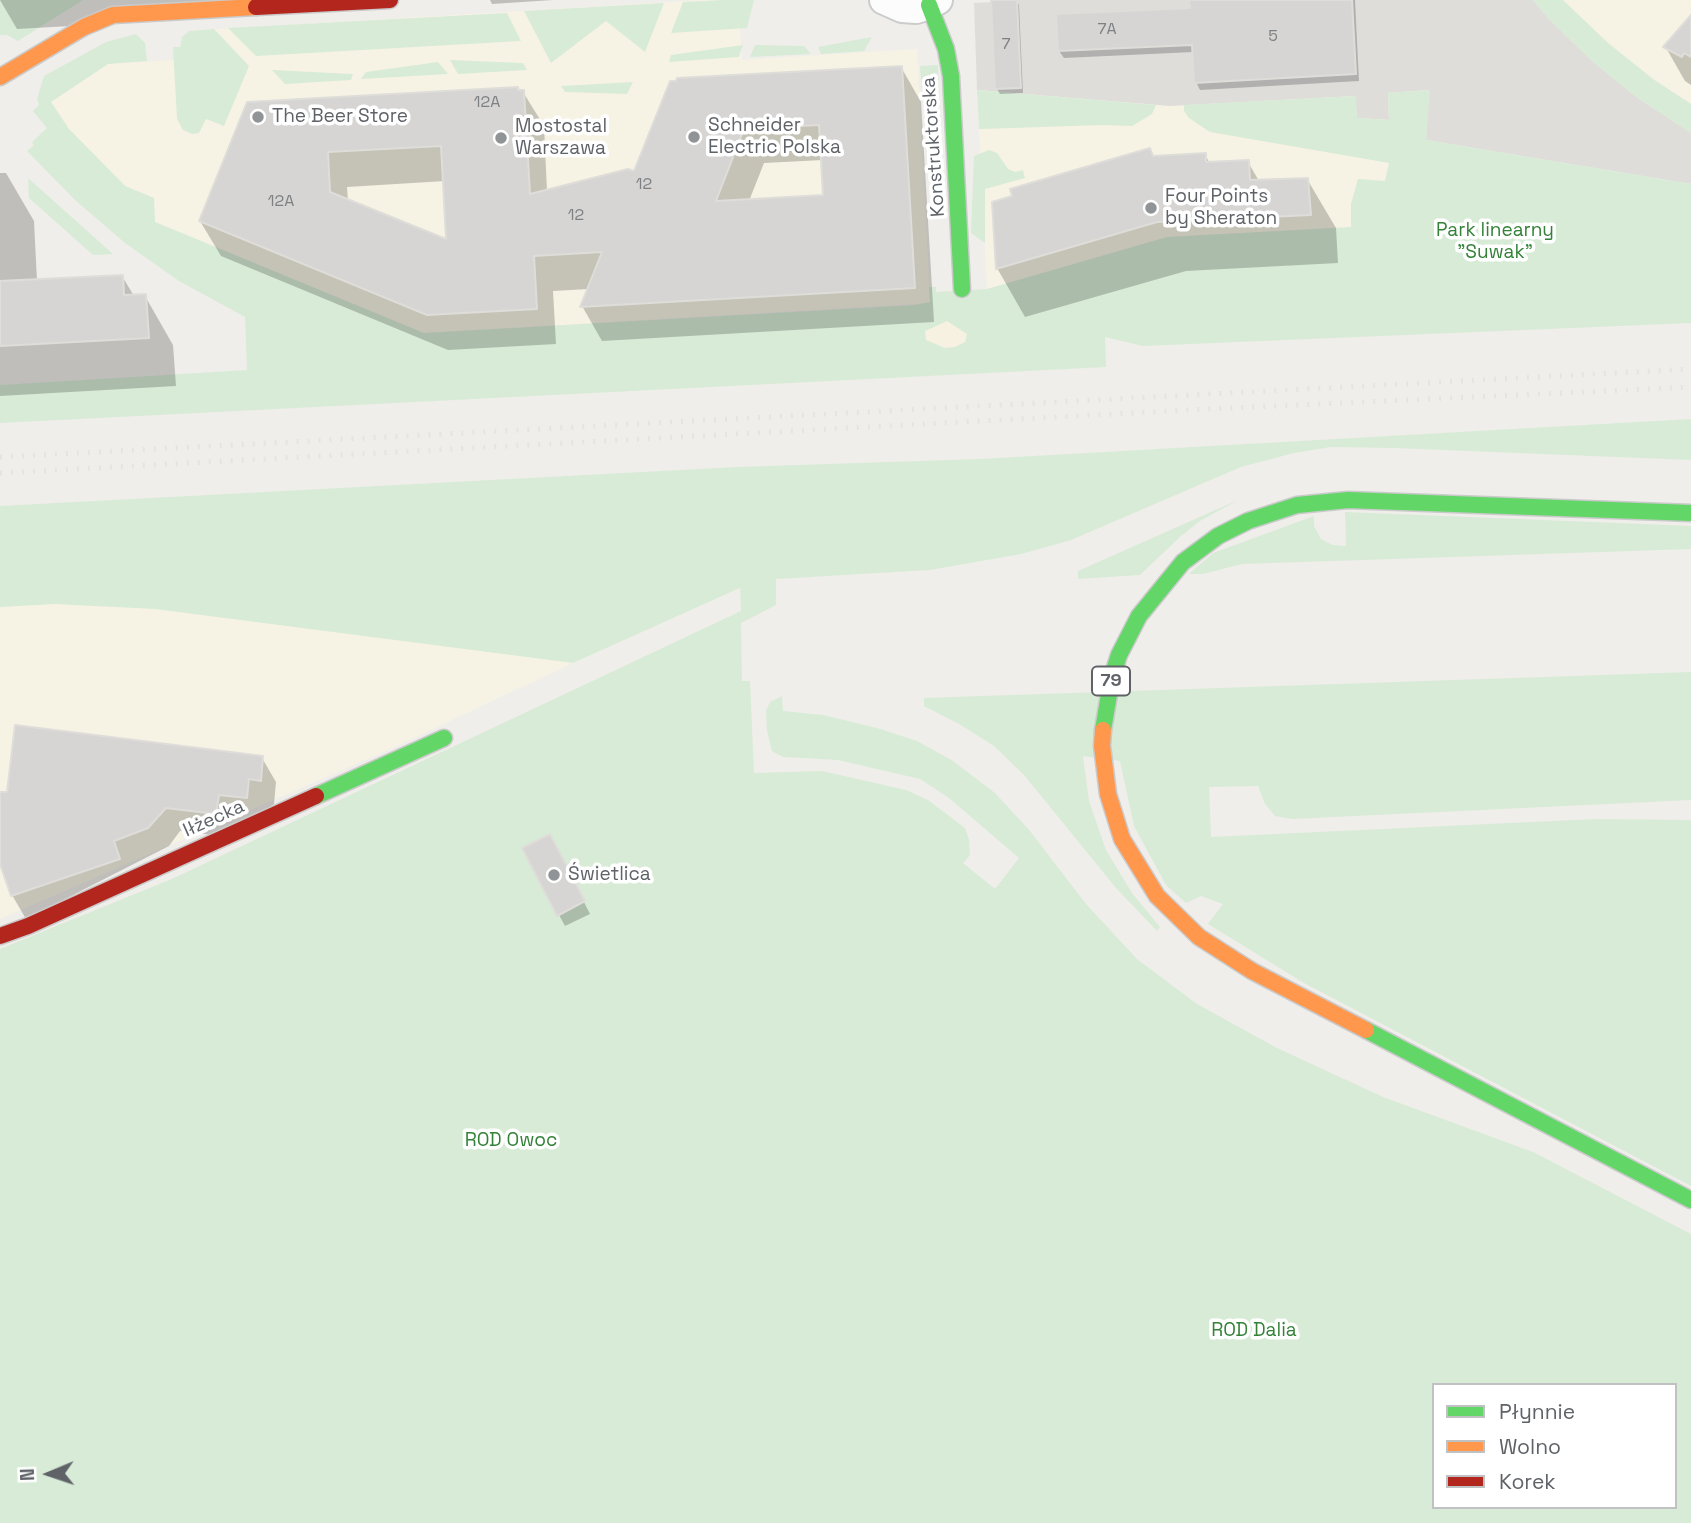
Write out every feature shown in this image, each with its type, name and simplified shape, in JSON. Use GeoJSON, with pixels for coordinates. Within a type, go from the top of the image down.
{"type":"FeatureCollection","features":[{"type":"Feature","properties":{"kind":"main road"},"geometry":{"type":"LineString","coordinates":[[0,77],[103,18],[122,13],[260,3],[390,0]]}},
{"type":"Feature","properties":{"kind":"main road","name":"Konstruktorska"},"geometry":{"type":"LineString","coordinates":[[934,3],[951,76],[962,289]]}},
{"type":"Feature","properties":{"kind":"main road","name":"79"},"geometry":{"type":"LineString","coordinates":[[1691,513],[1382,500],[1314,502],[1248,521],[1218,536],[1183,562],[1139,616],[1119,655],[1112,677],[1103,723],[1102,746],[1104,771],[1114,817],[1128,849],[1157,896],[1199,937],[1264,977],[1691,1200]]}},
{"type":"Feature","properties":{"kind":"main road","name":"Iłżecka"},"geometry":{"type":"LineString","coordinates":[[0,936],[53,915],[444,737]]}},
{"type":"Feature","properties":{"kind":"street"},"geometry":{"type":"LineString","coordinates":[[884,0],[902,8],[916,9],[934,3]]}},
{"type":"Feature","properties":{"kind":"shaded area"},"geometry":{"type":"Polygon","coordinates":[[[738,0],[742,60],[917,49],[930,303],[424,333],[155,222],[154,198],[126,186],[69,129],[51,102],[108,64],[174,60],[173,47],[180,47],[182,37],[189,31],[738,0]]]}},
{"type":"Feature","properties":{"kind":"shaded area"},"geometry":{"type":"Polygon","coordinates":[[[991,0],[1533,0],[1591,60],[1635,96],[1691,133],[1691,184],[1426,140],[1429,90],[1388,93],[1389,120],[1357,118],[1355,96],[1170,106],[977,90],[974,3],[991,0]]]}},
{"type":"Feature","properties":{"kind":"shaded area"},"geometry":{"type":"Polygon","coordinates":[[[1563,0],[1691,0],[1691,104],[1653,79],[1608,43],[1563,0]]]}},
{"type":"Feature","properties":{"kind":"shaded area"},"geometry":{"type":"Polygon","coordinates":[[[977,90],[1170,106],[1356,96],[1389,120],[1393,225],[1167,237],[987,289],[977,90]]]}},
{"type":"Feature","properties":{"kind":"shaded area"},"geometry":{"type":"Polygon","coordinates":[[[0,506],[740,588],[386,751],[0,919],[0,506]]]}},
{"type":"Feature","properties":{"kind":"green space"},"geometry":{"type":"Polygon","coordinates":[[[0,0],[83,0],[18,41],[7,35],[0,35],[0,0]]]}},
{"type":"Feature","properties":{"kind":"green space"},"geometry":{"type":"Polygon","coordinates":[[[754,0],[747,28],[671,33],[683,2],[754,0]]]}},
{"type":"Feature","properties":{"kind":"green space"},"geometry":{"type":"Polygon","coordinates":[[[1533,0],[1563,0],[1608,43],[1653,79],[1691,104],[1691,133],[1635,96],[1591,60],[1533,0]]]}},
{"type":"Feature","properties":{"kind":"green space"},"geometry":{"type":"Polygon","coordinates":[[[664,3],[645,52],[606,21],[551,63],[524,11],[664,3]]]}},
{"type":"Feature","properties":{"kind":"green space"},"geometry":{"type":"Polygon","coordinates":[[[507,13],[521,41],[256,56],[228,28],[507,13]]]}},
{"type":"Feature","properties":{"kind":"green space"},"geometry":{"type":"Polygon","coordinates":[[[214,29],[249,66],[224,126],[206,119],[199,133],[192,134],[183,130],[177,119],[173,47],[180,47],[182,37],[189,31],[214,29]]]}},
{"type":"Feature","properties":{"kind":"green space","name":"Park linearny \"Suwak\""},"geometry":{"type":"Polygon","coordinates":[[[136,34],[145,43],[147,61],[108,64],[51,102],[69,129],[125,186],[154,198],[155,222],[424,333],[915,305],[930,302],[929,287],[936,287],[936,292],[987,289],[1167,237],[1351,227],[1351,204],[1358,179],[1385,181],[1389,163],[1210,132],[1189,118],[1184,111],[1184,105],[1356,96],[1357,118],[1389,120],[1388,93],[1430,90],[1426,140],[1691,184],[1691,323],[1143,346],[1105,337],[1106,367],[0,423],[0,385],[247,370],[245,317],[179,281],[125,243],[75,200],[27,151],[34,145],[32,142],[47,128],[33,111],[39,105],[37,99],[44,76],[106,42],[136,34]]]}},
{"type":"Feature","properties":{"kind":"green space"},"geometry":{"type":"Polygon","coordinates":[[[872,37],[864,51],[821,54],[818,47],[872,37]]]}},
{"type":"Feature","properties":{"kind":"green space"},"geometry":{"type":"Polygon","coordinates":[[[743,45],[739,57],[669,62],[671,55],[743,45]]]}},
{"type":"Feature","properties":{"kind":"green space"},"geometry":{"type":"Polygon","coordinates":[[[755,45],[804,46],[811,54],[750,57],[755,45]]]}},
{"type":"Feature","properties":{"kind":"green space"},"geometry":{"type":"Polygon","coordinates":[[[450,60],[523,63],[527,70],[458,74],[450,60]]]}},
{"type":"Feature","properties":{"kind":"green space"},"geometry":{"type":"Polygon","coordinates":[[[438,62],[448,74],[361,79],[366,72],[438,62]]]}},
{"type":"Feature","properties":{"kind":"green space"},"geometry":{"type":"Polygon","coordinates":[[[938,65],[939,106],[923,106],[920,66],[938,65]]]}},
{"type":"Feature","properties":{"kind":"green space"},"geometry":{"type":"Polygon","coordinates":[[[272,70],[353,74],[351,80],[285,84],[272,70]]]}},
{"type":"Feature","properties":{"kind":"green space"},"geometry":{"type":"Polygon","coordinates":[[[633,82],[627,94],[565,92],[561,86],[633,82]]]}},
{"type":"Feature","properties":{"kind":"green space"},"geometry":{"type":"Polygon","coordinates":[[[977,90],[1156,105],[1152,114],[1132,126],[979,129],[977,90]]]}},
{"type":"Feature","properties":{"kind":"green space"},"geometry":{"type":"Polygon","coordinates":[[[989,150],[997,153],[1008,169],[1015,172],[1023,170],[1025,178],[985,189],[985,243],[971,233],[974,156],[989,150]]]}},
{"type":"Feature","properties":{"kind":"green space"},"geometry":{"type":"Polygon","coordinates":[[[28,178],[113,254],[93,255],[29,198],[28,178]]]}},
{"type":"Feature","properties":{"kind":"green space","name":"ROD Owoc"},"geometry":{"type":"Polygon","coordinates":[[[1691,419],[1691,460],[1394,448],[1331,447],[1294,453],[1241,467],[1071,540],[1021,554],[930,570],[776,579],[776,605],[741,623],[742,681],[750,681],[754,773],[822,771],[906,790],[928,800],[965,828],[970,855],[963,863],[995,889],[1019,858],[949,798],[920,779],[838,760],[783,757],[772,751],[766,711],[770,702],[782,696],[783,711],[823,715],[917,741],[953,761],[995,793],[1030,831],[1086,904],[1137,959],[1197,1004],[1277,1048],[1383,1097],[1533,1152],[1691,1234],[1691,1523],[0,1523],[0,949],[174,878],[741,611],[740,588],[573,663],[155,609],[54,604],[0,607],[0,506],[737,467],[980,459],[1691,419]]]}},
{"type":"Feature","properties":{"kind":"green space"},"geometry":{"type":"Polygon","coordinates":[[[1238,500],[1200,521],[1140,575],[1078,579],[1078,571],[1238,500]]]}},
{"type":"Feature","properties":{"kind":"green space"},"geometry":{"type":"Polygon","coordinates":[[[1345,512],[1691,526],[1691,549],[1242,564],[1203,574],[1189,574],[1213,553],[1314,516],[1314,526],[1321,539],[1333,545],[1346,546],[1345,512]]]}},
{"type":"Feature","properties":{"kind":"green space"},"geometry":{"type":"Polygon","coordinates":[[[1691,672],[1691,800],[1292,819],[1275,816],[1265,804],[1258,786],[1209,787],[1211,837],[1596,819],[1691,820],[1691,1186],[1304,983],[1208,924],[1223,904],[1201,896],[1186,903],[1166,885],[1134,826],[1120,761],[1083,756],[1089,801],[1106,850],[1132,893],[1160,927],[1157,931],[1116,888],[1024,775],[994,746],[924,706],[924,698],[1691,672]]]}},
{"type":"Feature","properties":{"kind":"sand"},"geometry":{"type":"Polygon","coordinates":[[[947,321],[967,334],[965,342],[945,348],[926,340],[925,331],[947,321]]]}},
{"type":"Feature","properties":{"kind":"building"},"geometry":{"type":"Polygon","coordinates":[[[991,0],[1017,0],[1021,88],[995,89],[991,0]]]}},
{"type":"Feature","properties":{"kind":"building"},"geometry":{"type":"Polygon","coordinates":[[[1189,0],[1352,0],[1356,74],[1194,83],[1192,45],[1058,51],[1056,14],[1190,8],[1189,0]]]}},
{"type":"Feature","properties":{"kind":"building"},"geometry":{"type":"Polygon","coordinates":[[[1691,15],[1691,57],[1684,53],[1682,57],[1663,47],[1691,15]]]}},
{"type":"Feature","properties":{"kind":"building"},"geometry":{"type":"Polygon","coordinates":[[[902,66],[915,288],[580,307],[602,252],[534,256],[537,309],[427,315],[199,221],[247,102],[518,87],[518,90],[524,90],[530,194],[628,169],[634,171],[670,81],[676,81],[677,78],[902,66]],[[819,125],[744,129],[716,201],[823,195],[819,125]],[[441,146],[328,152],[330,192],[446,239],[441,146]]]}},
{"type":"Feature","properties":{"kind":"building","name":"Four Points by Sheraton"},"geometry":{"type":"Polygon","coordinates":[[[1150,148],[1153,156],[1206,153],[1206,162],[1249,160],[1250,180],[1308,178],[1311,215],[1157,222],[996,269],[992,202],[1012,196],[1010,189],[1150,148]]]}},
{"type":"Feature","properties":{"kind":"building"},"geometry":{"type":"Polygon","coordinates":[[[123,275],[124,295],[146,294],[149,338],[0,346],[0,281],[123,275]]]}},
{"type":"Feature","properties":{"kind":"building"},"geometry":{"type":"Polygon","coordinates":[[[15,725],[263,756],[261,781],[249,779],[247,798],[219,795],[216,814],[166,808],[148,828],[114,841],[120,859],[11,896],[0,864],[0,792],[7,792],[15,725]]]}},
{"type":"Feature","properties":{"kind":"building","name":"Świetlica"},"geometry":{"type":"Polygon","coordinates":[[[550,834],[585,901],[557,916],[522,848],[550,834]]]}},
{"type":"Feature","properties":{"kind":"railway"},"geometry":{"type":"LineString","coordinates":[[0,457],[1691,369]]}},
{"type":"Feature","properties":{"kind":"railway"},"geometry":{"type":"LineString","coordinates":[[0,473],[1188,410],[1691,387]]}},
{"type":"Feature","properties":{"kind":"traffic: fast"},"geometry":{"type":"LineString","coordinates":[[929,5],[946,49],[951,76],[962,289]]}},
{"type":"Feature","properties":{"kind":"traffic: fast"},"geometry":{"type":"LineString","coordinates":[[1103,730],[1112,677],[1119,655],[1139,616],[1183,562],[1218,536],[1248,521],[1297,505],[1348,500],[1691,513]]}},
{"type":"Feature","properties":{"kind":"traffic: fast"},"geometry":{"type":"LineString","coordinates":[[316,796],[444,738]]}},
{"type":"Feature","properties":{"kind":"traffic: fast"},"geometry":{"type":"LineString","coordinates":[[1366,1030],[1691,1200]]}},
{"type":"Feature","properties":{"kind":"traffic: slow"},"geometry":{"type":"LineString","coordinates":[[0,77],[84,27],[113,15],[256,7]]}},
{"type":"Feature","properties":{"kind":"traffic: slow"},"geometry":{"type":"LineString","coordinates":[[1103,730],[1102,746],[1108,794],[1122,839],[1157,896],[1199,937],[1252,971],[1366,1030]]}},
{"type":"Feature","properties":{"kind":"traffic: jam"},"geometry":{"type":"LineString","coordinates":[[256,7],[390,0]]}},
{"type":"Feature","properties":{"kind":"traffic: jam"},"geometry":{"type":"LineString","coordinates":[[0,936],[28,926],[316,796]]}},
{"type":"Feature","properties":{"kind":"place","name":"The Beer Store"},"geometry":{"type":"Point","coordinates":[258,117]}},
{"type":"Feature","properties":{"kind":"place","name":"Schneider Electric Polska"},"geometry":{"type":"Point","coordinates":[694,137]}},
{"type":"Feature","properties":{"kind":"place","name":"Mostostal Warszawa"},"geometry":{"type":"Point","coordinates":[501,138]}},
{"type":"Feature","properties":{"kind":"place","name":"Four Points by Sheraton"},"geometry":{"type":"Point","coordinates":[1151,208]}},
{"type":"Feature","properties":{"kind":"place","name":"Świetlica"},"geometry":{"type":"Point","coordinates":[554,875]}},
{"type":"Feature","properties":{"kind":"park label","name":"ROD Dalia"},"geometry":{"type":"Point","coordinates":[1254,1331]}}]}
